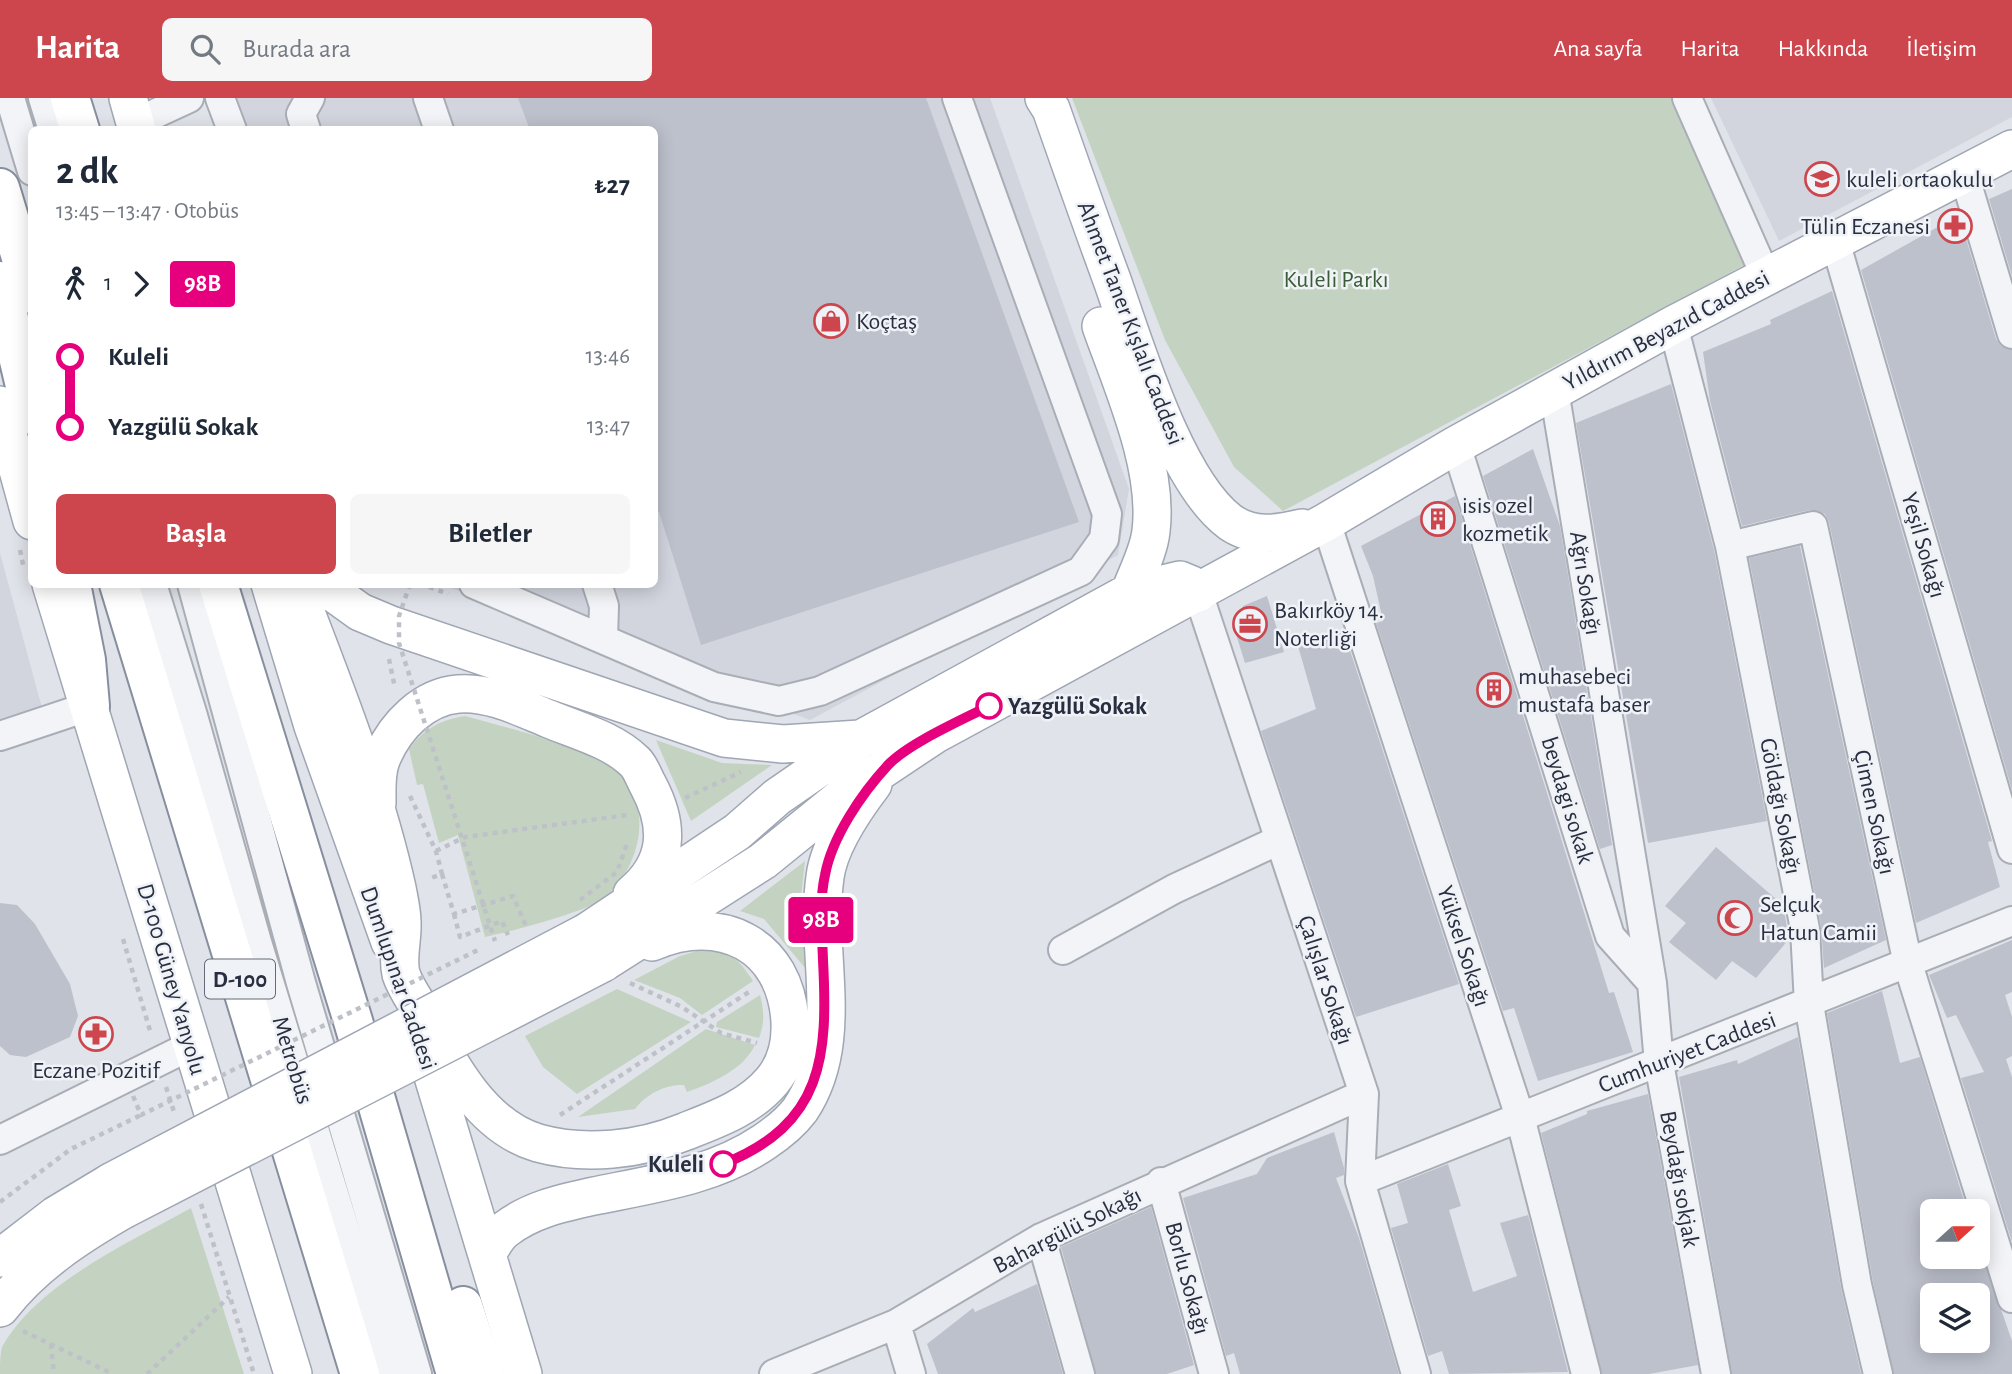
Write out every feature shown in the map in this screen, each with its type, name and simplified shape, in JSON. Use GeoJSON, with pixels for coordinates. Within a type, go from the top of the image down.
{"type":"FeatureCollection","features":[{"type":"Feature","properties":{"kind":"highway"},"geometry":{"type":"LineString","coordinates":[[70,98],[79,126]]}},
{"type":"Feature","properties":{"kind":"highway"},"geometry":{"type":"LineString","coordinates":[[0,188],[28,281]]}},
{"type":"Feature","properties":{"kind":"highway"},"geometry":{"type":"LineString","coordinates":[[0,281],[28,398]]}},
{"type":"Feature","properties":{"kind":"highway"},"geometry":{"type":"LineString","coordinates":[[72,588],[86,660],[90,706]]}},
{"type":"Feature","properties":{"kind":"highway","name":"D-100"},"geometry":{"type":"LineString","coordinates":[[120,588],[360,1374]]}},
{"type":"Feature","properties":{"kind":"highway"},"geometry":{"type":"LineString","coordinates":[[219,588],[353,1021],[457,1374]]}},
{"type":"Feature","properties":{"kind":"highway"},"geometry":{"type":"LineString","coordinates":[[353,1021],[395,1113],[420,1178],[485,1374]]}},
{"type":"Feature","properties":{"kind":"main road","name":"Ahmet Taner Kışlalı Caddesi"},"geometry":{"type":"LineString","coordinates":[[1029,98],[1039,142],[1128,402],[1146,466],[1152,506],[1151,533],[1130,593]]}},
{"type":"Feature","properties":{"kind":"main road","name":"Ahmet Taner Kışlalı Caddesi"},"geometry":{"type":"LineString","coordinates":[[1044,98],[1140,361],[1176,446],[1199,486],[1212,505],[1231,522],[1255,534],[1281,533],[1326,522]]}},
{"type":"Feature","properties":{"kind":"main road","name":"Yıldırım Beyazıd Caddesi"},"geometry":{"type":"LineString","coordinates":[[596,943],[763,861],[799,829],[890,763],[934,735],[1326,522],[1456,445],[1672,325],[2012,149]]}},
{"type":"Feature","properties":{"kind":"main road"},"geometry":{"type":"LineString","coordinates":[[0,405],[28,506]]}},
{"type":"Feature","properties":{"kind":"main road"},"geometry":{"type":"LineString","coordinates":[[0,1258],[57,1215],[117,1196],[596,943],[737,832],[777,797],[861,739],[1130,593],[1180,580],[1192,585],[1198,593]]}},
{"type":"Feature","properties":{"kind":"main road","name":"D-100 Güney Yanyolu"},"geometry":{"type":"LineString","coordinates":[[52,588],[90,706],[190,1046],[293,1374]]}},
{"type":"Feature","properties":{"kind":"main road","name":"Dumlupınar Caddesi"},"geometry":{"type":"LineString","coordinates":[[271,588],[346,824],[401,973],[523,1374]]}},
{"type":"Feature","properties":{"kind":"main road"},"geometry":{"type":"LineString","coordinates":[[296,588],[377,818],[397,889],[402,922],[401,973],[445,1055],[473,1097],[512,1130],[535,1142],[556,1147],[601,1150],[670,1138],[730,1114],[754,1099],[773,1079],[788,1051],[791,1035],[789,998],[779,972],[758,951],[733,935],[713,931],[596,943]]}},
{"type":"Feature","properties":{"kind":"main road"},"geometry":{"type":"LineString","coordinates":[[327,588],[360,612],[391,625],[724,738],[783,744],[861,739]]}},
{"type":"Feature","properties":{"kind":"main road"},"geometry":{"type":"LineString","coordinates":[[377,818],[378,774],[382,756],[409,716],[429,702],[457,694],[505,702],[599,739],[621,751],[636,763],[661,810],[663,838],[656,867],[646,883],[596,943]]}},
{"type":"Feature","properties":{"kind":"main road"},"geometry":{"type":"LineString","coordinates":[[487,1254],[503,1230],[550,1206],[702,1173],[743,1156],[774,1135],[799,1111],[818,1073],[825,1042],[821,921],[825,874],[847,822],[890,763]]}},
{"type":"Feature","properties":{"kind":"main road"},"geometry":{"type":"LineString","coordinates":[[8,1318],[21,1283],[117,1196]]}},
{"type":"Feature","properties":{"kind":"main road"},"geometry":{"type":"LineString","coordinates":[[278,1326],[285,1374]]}},
{"type":"Feature","properties":{"kind":"street"},"geometry":{"type":"LineString","coordinates":[[10,98],[28,158]]}},
{"type":"Feature","properties":{"kind":"street"},"geometry":{"type":"LineString","coordinates":[[43,98],[52,126]]}},
{"type":"Feature","properties":{"kind":"street"},"geometry":{"type":"LineString","coordinates":[[133,117],[189,98]]}},
{"type":"Feature","properties":{"kind":"street"},"geometry":{"type":"LineString","coordinates":[[220,98],[230,126]]}},
{"type":"Feature","properties":{"kind":"street"},"geometry":{"type":"LineString","coordinates":[[305,126],[301,114],[310,98]]}},
{"type":"Feature","properties":{"kind":"street"},"geometry":{"type":"LineString","coordinates":[[428,98],[438,126]]}},
{"type":"Feature","properties":{"kind":"street"},"geometry":{"type":"LineString","coordinates":[[483,588],[714,687],[779,701],[820,691],[1082,571],[1104,540],[1107,514],[957,98]]}},
{"type":"Feature","properties":{"kind":"street"},"geometry":{"type":"LineString","coordinates":[[1687,98],[1766,277]]}},
{"type":"Feature","properties":{"kind":"street"},"geometry":{"type":"LineString","coordinates":[[1964,174],[2012,334]]}},
{"type":"Feature","properties":{"kind":"street","name":"Yeşil Sokağı"},"geometry":{"type":"LineString","coordinates":[[1835,241],[2012,849]]}},
{"type":"Feature","properties":{"kind":"street","name":"Göldağı Sokağı"},"geometry":{"type":"LineString","coordinates":[[1672,325],[1730,546],[1805,929],[1809,1004],[1857,1284],[1878,1374]]}},
{"type":"Feature","properties":{"kind":"street","name":"Ağrı Sokağı"},"geometry":{"type":"LineString","coordinates":[[1554,390],[1652,983]]}},
{"type":"Feature","properties":{"kind":"street","name":"beydagi sokak"},"geometry":{"type":"LineString","coordinates":[[1456,445],[1611,936],[1652,983]]}},
{"type":"Feature","properties":{"kind":"street","name":"Yüksel Sokağı"},"geometry":{"type":"LineString","coordinates":[[1326,522],[1520,1117],[1586,1374]]}},
{"type":"Feature","properties":{"kind":"street","name":"Çimen Sokağı"},"geometry":{"type":"LineString","coordinates":[[1730,546],[1813,526],[1908,964],[2012,1297]]}},
{"type":"Feature","properties":{"kind":"street","name":"Metrobüs"},"geometry":{"type":"LineString","coordinates":[[153,588],[257,942],[389,1374]]}},
{"type":"Feature","properties":{"kind":"street","name":"Metrobüs"},"geometry":{"type":"LineString","coordinates":[[193,588],[301,983],[416,1374]]}},
{"type":"Feature","properties":{"kind":"street"},"geometry":{"type":"LineString","coordinates":[[594,588],[604,606],[603,639]]}},
{"type":"Feature","properties":{"kind":"street","name":"Çalışlar Sokağı"},"geometry":{"type":"LineString","coordinates":[[1198,593],[1364,1094],[1360,1181],[1416,1374]]}},
{"type":"Feature","properties":{"kind":"street"},"geometry":{"type":"LineString","coordinates":[[0,736],[90,706]]}},
{"type":"Feature","properties":{"kind":"street"},"geometry":{"type":"LineString","coordinates":[[1063,950],[1174,889],[1279,841]]}},
{"type":"Feature","properties":{"kind":"street","name":"Cumhuriyet Caddesi"},"geometry":{"type":"LineString","coordinates":[[1360,1181],[2012,921]]}},
{"type":"Feature","properties":{"kind":"street","name":"Beydağı sokjak"},"geometry":{"type":"LineString","coordinates":[[1652,983],[1659,1063],[1716,1374]]}},
{"type":"Feature","properties":{"kind":"street"},"geometry":{"type":"LineString","coordinates":[[0,1140],[190,1046]]}},
{"type":"Feature","properties":{"kind":"street","name":"Bahargülü Sokağı"},"geometry":{"type":"LineString","coordinates":[[774,1374],[896,1324],[1041,1238],[1161,1182],[1364,1094]]}},
{"type":"Feature","properties":{"kind":"street","name":"Borlu Sokağı"},"geometry":{"type":"LineString","coordinates":[[1161,1182],[1214,1374]]}},
{"type":"Feature","properties":{"kind":"street"},"geometry":{"type":"LineString","coordinates":[[1041,1238],[1080,1374]]}},
{"type":"Feature","properties":{"kind":"street"},"geometry":{"type":"LineString","coordinates":[[896,1324],[911,1374]]}},
{"type":"Feature","properties":{"kind":"path"},"geometry":{"type":"LineString","coordinates":[[409,588],[399,616],[399,643],[495,941]]}},
{"type":"Feature","properties":{"kind":"path"},"geometry":{"type":"LineString","coordinates":[[391,625],[389,663],[397,700],[409,716]]}},
{"type":"Feature","properties":{"kind":"path"},"geometry":{"type":"LineString","coordinates":[[436,850],[465,837],[661,810]]}},
{"type":"Feature","properties":{"kind":"path"},"geometry":{"type":"LineString","coordinates":[[628,841],[596,943],[628,982],[682,1007],[721,1033],[788,1051]]}},
{"type":"Feature","properties":{"kind":"path"},"geometry":{"type":"LineString","coordinates":[[442,874],[460,937],[502,921],[508,935]]}},
{"type":"Feature","properties":{"kind":"path"},"geometry":{"type":"LineString","coordinates":[[454,914],[513,896],[526,926]]}},
{"type":"Feature","properties":{"kind":"path"},"geometry":{"type":"LineString","coordinates":[[0,1202],[71,1149],[538,921]]}},
{"type":"Feature","properties":{"kind":"path"},"geometry":{"type":"LineString","coordinates":[[535,1142],[540,1128],[779,972]]}},
{"type":"Feature","properties":{"kind":"path"},"geometry":{"type":"LineString","coordinates":[[133,1096],[141,1115]]}},
{"type":"Feature","properties":{"kind":"path"},"geometry":{"type":"LineString","coordinates":[[146,1374],[229,1297]]}},
{"type":"Feature","properties":{"kind":"path"},"geometry":{"type":"LineString","coordinates":[[8,1318],[51,1344],[114,1374]]}},
{"type":"Feature","properties":{"kind":"path"},"geometry":{"type":"LineString","coordinates":[[51,1344],[54,1374]]}},
{"type":"Feature","properties":{"kind":"shaded area","name":"Koçtaş"},"geometry":{"type":"Polygon","coordinates":[[[204,98],[990,98],[1129,489],[1118,555],[810,720],[451,588],[658,588],[658,126],[214,126],[204,98]]]}},
{"type":"Feature","properties":{"kind":"shaded area","name":"kuleli ortaokulu"},"geometry":{"type":"Polygon","coordinates":[[[1711,98],[2012,98],[2012,117],[1779,241],[1711,98]]]}},
{"type":"Feature","properties":{"kind":"shaded area"},"geometry":{"type":"Polygon","coordinates":[[[0,553],[42,708],[0,722],[0,553]]]}},
{"type":"Feature","properties":{"kind":"green space","name":"Kuleli Parkı"},"geometry":{"type":"Polygon","coordinates":[[[1072,98],[1671,98],[1746,264],[1283,511],[1234,467],[1165,340],[1072,98]]]}},
{"type":"Feature","properties":{"kind":"green space"},"geometry":{"type":"Polygon","coordinates":[[[465,716],[543,738],[583,753],[616,770],[625,779],[637,803],[638,838],[627,870],[606,897],[567,914],[485,937],[458,835],[439,843],[423,784],[417,785],[409,749],[434,726],[465,716]]]}},
{"type":"Feature","properties":{"kind":"green space"},"geometry":{"type":"Polygon","coordinates":[[[656,740],[722,763],[772,765],[691,821],[656,740]]]}},
{"type":"Feature","properties":{"kind":"green space"},"geometry":{"type":"Polygon","coordinates":[[[805,861],[801,897],[806,969],[764,919],[740,911],[805,861]]]}},
{"type":"Feature","properties":{"kind":"green space"},"geometry":{"type":"Polygon","coordinates":[[[707,948],[734,958],[753,981],[702,1015],[680,998],[634,980],[680,956],[707,948]]]}},
{"type":"Feature","properties":{"kind":"green space"},"geometry":{"type":"Polygon","coordinates":[[[617,989],[691,1022],[577,1094],[543,1067],[525,1036],[617,989]]]}},
{"type":"Feature","properties":{"kind":"green space"},"geometry":{"type":"Polygon","coordinates":[[[760,995],[763,1016],[759,1038],[716,1027],[717,1022],[760,995]]]}},
{"type":"Feature","properties":{"kind":"green space"},"geometry":{"type":"Polygon","coordinates":[[[706,1029],[755,1045],[750,1054],[735,1068],[697,1088],[687,1092],[684,1085],[670,1086],[651,1095],[635,1109],[578,1117],[706,1029]]]}},
{"type":"Feature","properties":{"kind":"green space"},"geometry":{"type":"Polygon","coordinates":[[[191,1208],[244,1374],[0,1374],[2,1347],[18,1324],[38,1303],[61,1284],[114,1250],[191,1208]]]}},
{"type":"Feature","properties":{"kind":"building","name":"Koçtaş"},"geometry":{"type":"Polygon","coordinates":[[[518,98],[926,98],[1079,522],[701,645],[658,512],[658,126],[528,126],[518,98]]]}},
{"type":"Feature","properties":{"kind":"building"},"geometry":{"type":"Polygon","coordinates":[[[2012,189],[2012,276],[1989,199],[2012,189]]]}},
{"type":"Feature","properties":{"kind":"building"},"geometry":{"type":"Polygon","coordinates":[[[1959,215],[1996,339],[2001,346],[2012,350],[2012,790],[1861,270],[1959,215]]]}},
{"type":"Feature","properties":{"kind":"building"},"geometry":{"type":"Polygon","coordinates":[[[1832,291],[1992,841],[1988,842],[2000,887],[1916,923],[1829,522],[1825,514],[1810,510],[1742,526],[1710,401],[1703,352],[1771,324],[1770,320],[1832,291]]]}},
{"type":"Feature","properties":{"kind":"building"},"geometry":{"type":"Polygon","coordinates":[[[1671,384],[1714,550],[1767,821],[1648,843],[1576,423],[1671,384]]]}},
{"type":"Feature","properties":{"kind":"building"},"geometry":{"type":"Polygon","coordinates":[[[1533,449],[1560,526],[1612,845],[1600,849],[1483,476],[1533,449]]]}},
{"type":"Feature","properties":{"kind":"building"},"geometry":{"type":"Polygon","coordinates":[[[1455,496],[1609,993],[1614,992],[1633,1052],[1538,1081],[1514,1008],[1503,1011],[1376,623],[1383,621],[1373,576],[1361,546],[1455,496]]]}},
{"type":"Feature","properties":{"kind":"building"},"geometry":{"type":"Polygon","coordinates":[[[1800,546],[1886,940],[1824,968],[1821,926],[1749,558],[1800,546]]]}},
{"type":"Feature","properties":{"kind":"building"},"geometry":{"type":"Polygon","coordinates":[[[1267,596],[1284,652],[1245,663],[1235,631],[1243,606],[1267,596]]]}},
{"type":"Feature","properties":{"kind":"building"},"geometry":{"type":"Polygon","coordinates":[[[1344,632],[1459,984],[1356,1017],[1261,731],[1316,709],[1298,646],[1344,632]]]}},
{"type":"Feature","properties":{"kind":"building","name":"Selçuk Hatun Camii"},"geometry":{"type":"Polygon","coordinates":[[[1716,847],[1783,905],[1789,939],[1756,978],[1732,961],[1716,980],[1669,942],[1686,923],[1665,906],[1716,847]]]}},
{"type":"Feature","properties":{"kind":"building"},"geometry":{"type":"Polygon","coordinates":[[[0,903],[17,905],[35,924],[70,984],[78,1016],[70,1037],[26,1057],[10,1055],[0,1046],[0,903]]]}},
{"type":"Feature","properties":{"kind":"building"},"geometry":{"type":"Polygon","coordinates":[[[2012,940],[2012,992],[2005,995],[2012,1017],[2012,1056],[2006,1059],[2012,1077],[2012,1242],[1961,1078],[1984,1072],[1956,1015],[1947,1018],[1929,975],[2012,940]]]}},
{"type":"Feature","properties":{"kind":"building"},"geometry":{"type":"Polygon","coordinates":[[[1882,991],[1900,1063],[1920,1057],[1963,1199],[1920,1199],[1920,1269],[1987,1269],[2012,1341],[2012,1374],[1894,1374],[1873,1282],[1827,1013],[1882,991]]]}},
{"type":"Feature","properties":{"kind":"building"},"geometry":{"type":"Polygon","coordinates":[[[1798,1037],[1841,1288],[1861,1374],[1732,1374],[1679,1077],[1737,1060],[1738,1064],[1798,1037]]]}},
{"type":"Feature","properties":{"kind":"building"},"geometry":{"type":"Polygon","coordinates":[[[1648,1094],[1698,1365],[1649,1374],[1602,1374],[1541,1133],[1587,1114],[1587,1111],[1648,1094]]]}},
{"type":"Feature","properties":{"kind":"building"},"geometry":{"type":"Polygon","coordinates":[[[1334,1132],[1344,1168],[1344,1175],[1336,1178],[1359,1238],[1399,1374],[1240,1374],[1234,1353],[1226,1356],[1183,1198],[1257,1174],[1267,1158],[1334,1132]]]}},
{"type":"Feature","properties":{"kind":"building"},"geometry":{"type":"Polygon","coordinates":[[[1448,1164],[1461,1206],[1449,1210],[1473,1292],[1517,1276],[1500,1223],[1528,1215],[1568,1372],[1449,1374],[1442,1351],[1428,1356],[1391,1228],[1408,1223],[1397,1184],[1448,1164]]]}},
{"type":"Feature","properties":{"kind":"building"},"geometry":{"type":"Polygon","coordinates":[[[1151,1207],[1194,1365],[1167,1374],[1096,1374],[1061,1247],[1151,1207]]]}},
{"type":"Feature","properties":{"kind":"building"},"geometry":{"type":"Polygon","coordinates":[[[1037,1284],[1063,1374],[938,1374],[927,1344],[973,1308],[975,1312],[1037,1284]]]}},
{"type":"Feature","properties":{"kind":"bus line","name":"98B"},"geometry":{"type":"LineString","coordinates":[[723,1164],[743,1156],[774,1135],[799,1111],[818,1073],[825,1042],[821,921],[825,874],[847,822],[890,763],[934,735],[989,706]]}},
{"type":"Feature","properties":{"kind":"place","name":"kuleli ortaokulu"},"geometry":{"type":"Point","coordinates":[1822,179]}},
{"type":"Feature","properties":{"kind":"place","name":"Tülin Eczanesi"},"geometry":{"type":"Point","coordinates":[1955,226]}},
{"type":"Feature","properties":{"kind":"place","name":"Koçtaş"},"geometry":{"type":"Point","coordinates":[831,321]}},
{"type":"Feature","properties":{"kind":"place","name":"isis ozel kozmetik"},"geometry":{"type":"Point","coordinates":[1438,519]}},
{"type":"Feature","properties":{"kind":"place","name":"Bakırköy 14. Noterliği"},"geometry":{"type":"Point","coordinates":[1250,624]}},
{"type":"Feature","properties":{"kind":"place","name":"muhasebeci mustafa baser"},"geometry":{"type":"Point","coordinates":[1494,690]}},
{"type":"Feature","properties":{"kind":"place","name":"Yazgülü Sokak"},"geometry":{"type":"Point","coordinates":[989,706]}},
{"type":"Feature","properties":{"kind":"place","name":"Selçuk Hatun Camii"},"geometry":{"type":"Point","coordinates":[1735,918]}},
{"type":"Feature","properties":{"kind":"place","name":"Eczane Pozitif"},"geometry":{"type":"Point","coordinates":[96,1034]}},
{"type":"Feature","properties":{"kind":"place","name":"Kuleli"},"geometry":{"type":"Point","coordinates":[723,1164]}}]}
